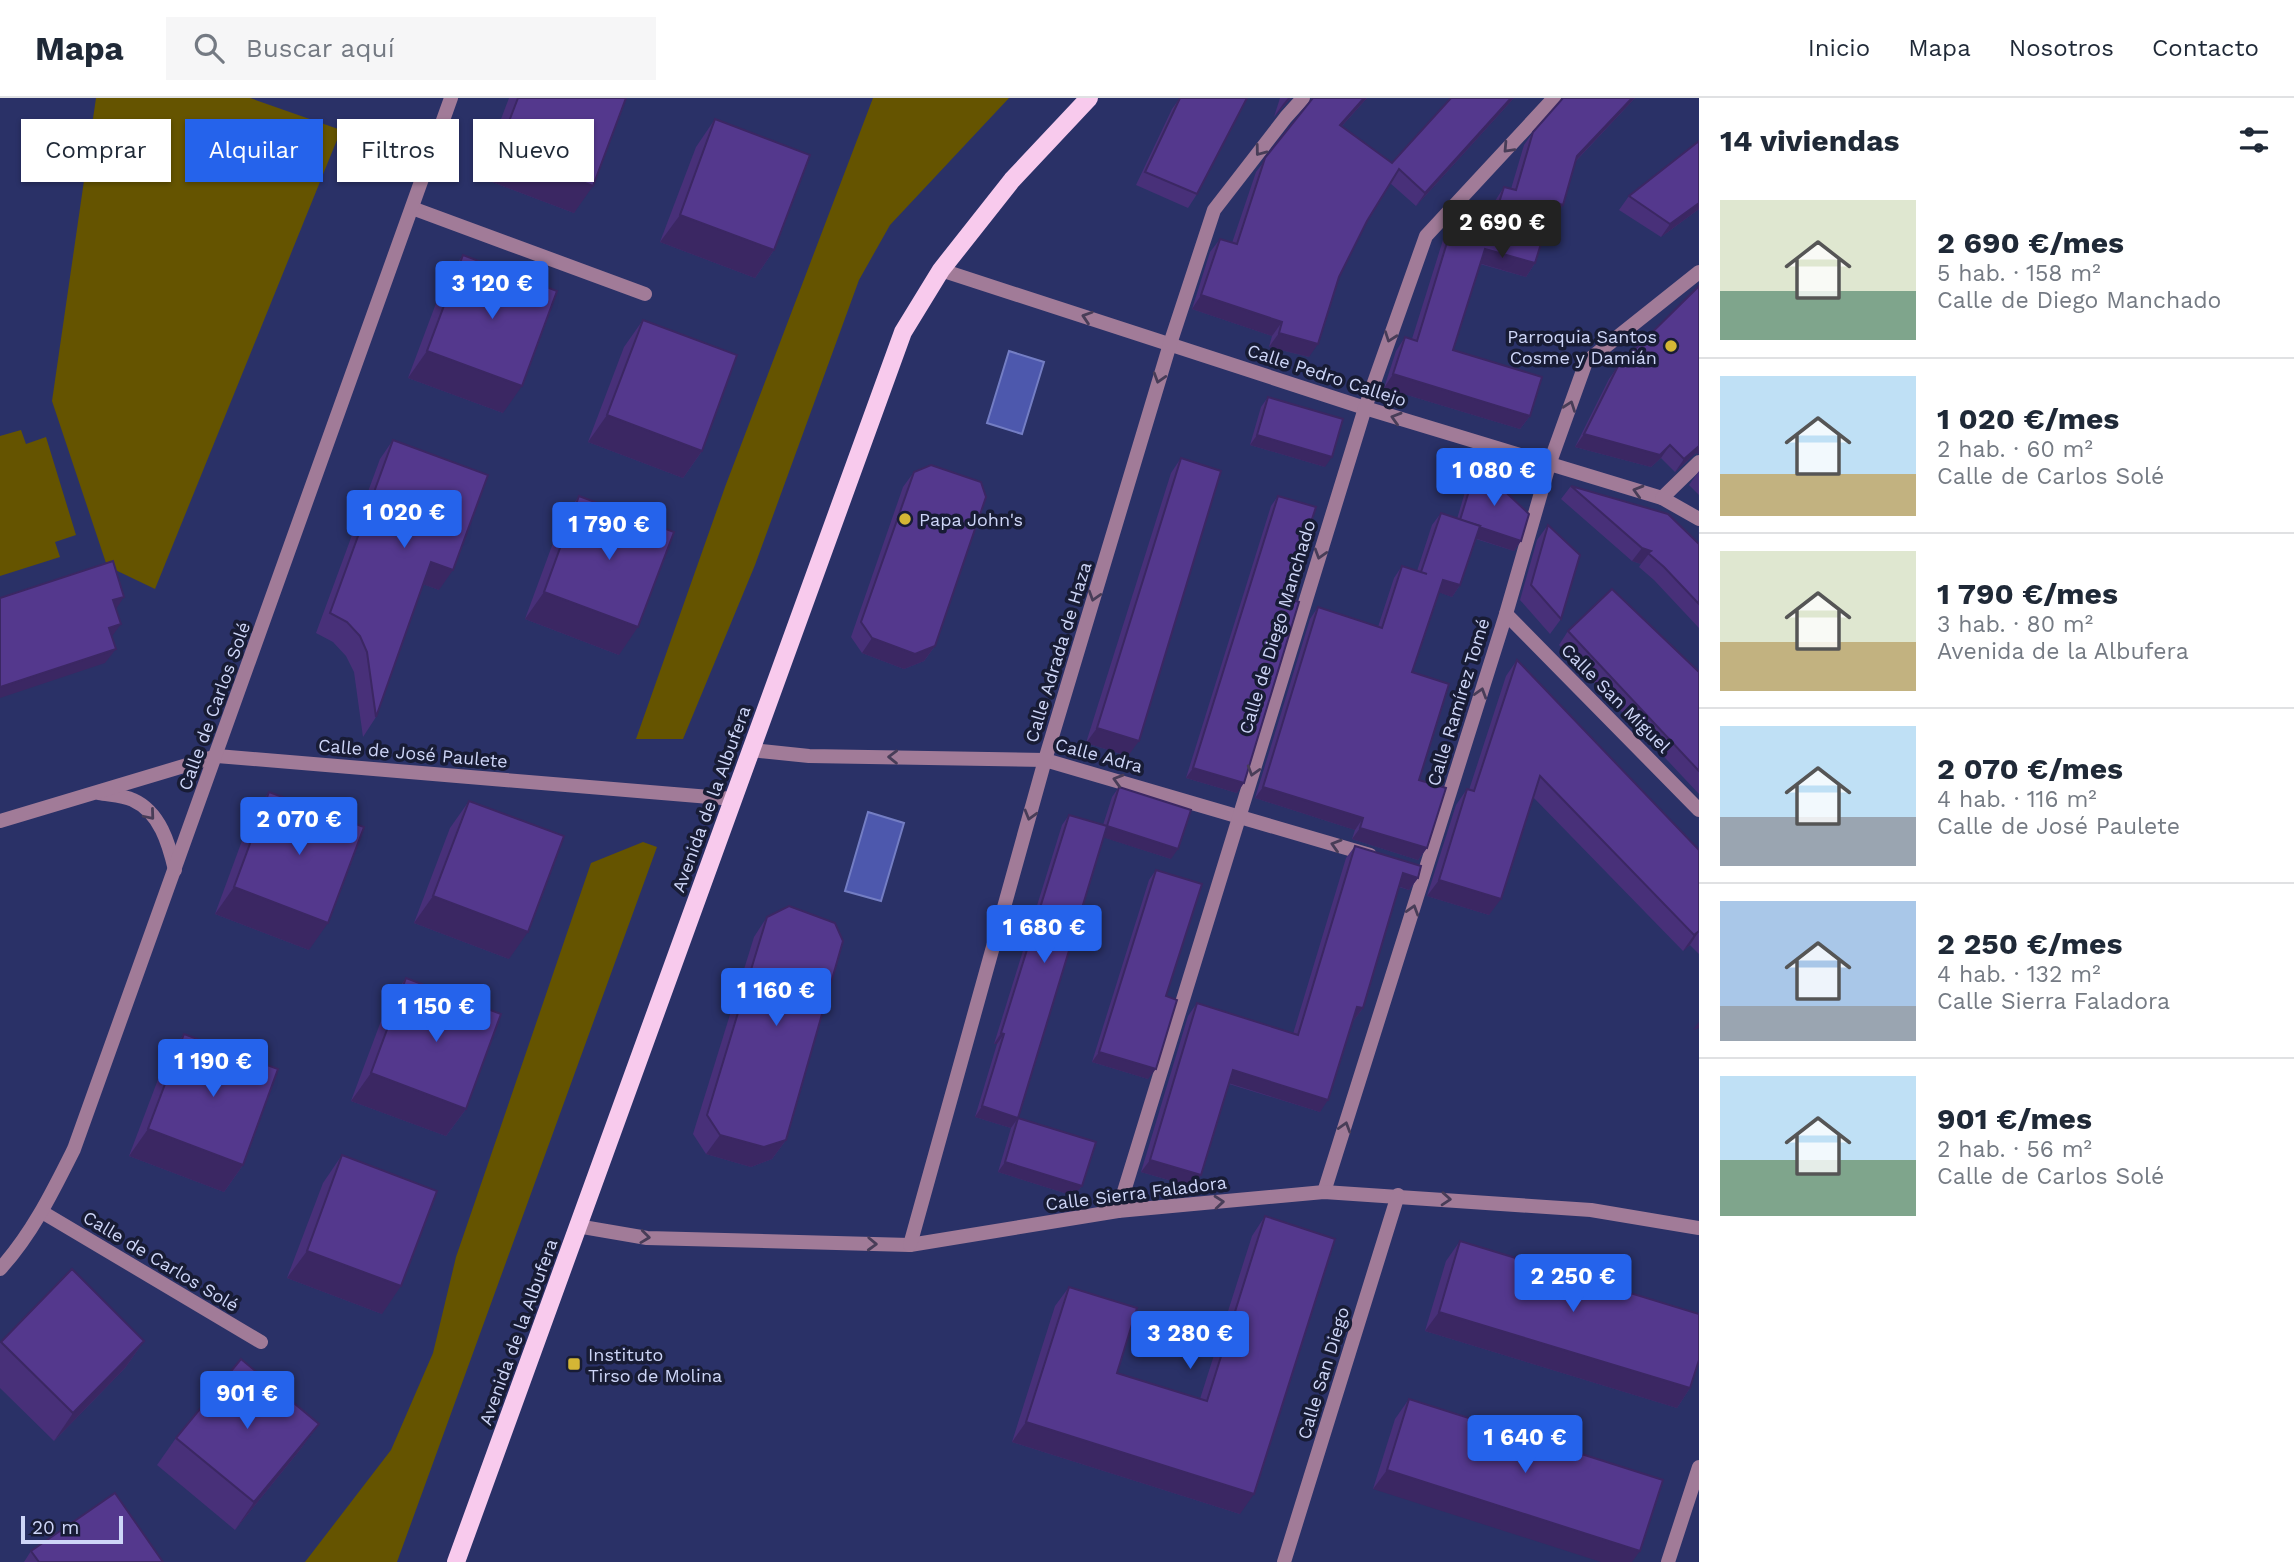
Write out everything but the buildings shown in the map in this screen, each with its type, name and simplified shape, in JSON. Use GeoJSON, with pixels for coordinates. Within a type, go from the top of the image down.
{"type":"FeatureCollection","features":[{"type":"Feature","properties":{"kind":"main road","name":"Avenida de la Albufera"},"geometry":{"type":"LineString","coordinates":[[456,1562],[903,332],[941,270],[1012,180],[1089,98]]}},
{"type":"Feature","properties":{"kind":"street","name":"Calle de Carlos Solé"},"geometry":{"type":"LineString","coordinates":[[0,1269],[13,1255],[42,1212],[75,1149],[452,98]]}},
{"type":"Feature","properties":{"kind":"street","name":"Calle Adrada de Haza"},"geometry":{"type":"LineString","coordinates":[[910,1245],[1045,760],[1170,344],[1214,210],[1303,98]]}},
{"type":"Feature","properties":{"kind":"street","name":"Calle de Diego Manchado"},"geometry":{"type":"LineString","coordinates":[[1118,1211],[1365,408],[1426,236],[1554,98]]}},
{"type":"Feature","properties":{"kind":"street"},"geometry":{"type":"LineString","coordinates":[[412,208],[646,294]]}},
{"type":"Feature","properties":{"kind":"street","name":"Calle Pedro Callejo"},"geometry":{"type":"LineString","coordinates":[[941,270],[1365,408],[1662,498],[1699,519]]}},
{"type":"Feature","properties":{"kind":"street","name":"Calle Ramírez Tomé"},"geometry":{"type":"LineString","coordinates":[[1324,1192],[1418,870],[1506,614],[1549,465],[1586,362],[1699,272]]}},
{"type":"Feature","properties":{"kind":"street"},"geometry":{"type":"LineString","coordinates":[[1662,498],[1699,462]]}},
{"type":"Feature","properties":{"kind":"street","name":"Calle San Miguel"},"geometry":{"type":"LineString","coordinates":[[1506,614],[1699,810]]}},
{"type":"Feature","properties":{"kind":"street","name":"Calle Adra"},"geometry":{"type":"LineString","coordinates":[[751,750],[809,756],[1045,760],[1385,860]]}},
{"type":"Feature","properties":{"kind":"street","name":"Calle de José Paulete"},"geometry":{"type":"LineString","coordinates":[[0,821],[217,756],[734,799]]}},
{"type":"Feature","properties":{"kind":"street","name":"Calle de José Paulete"},"geometry":{"type":"LineString","coordinates":[[94,792],[132,799],[147,809],[167,838],[176,871]]}},
{"type":"Feature","properties":{"kind":"street","name":"Calle Sierra Faladora"},"geometry":{"type":"LineString","coordinates":[[578,1226],[647,1238],[910,1245],[1118,1211],[1324,1192],[1591,1210],[1699,1228]]}},
{"type":"Feature","properties":{"kind":"street","name":"Calle San Diego"},"geometry":{"type":"LineString","coordinates":[[1284,1562],[1398,1195]]}},
{"type":"Feature","properties":{"kind":"street","name":"Calle de Carlos Solé"},"geometry":{"type":"LineString","coordinates":[[42,1212],[261,1342]]}},
{"type":"Feature","properties":{"kind":"street"},"geometry":{"type":"LineString","coordinates":[[1668,1562],[1699,1467]]}},
{"type":"Feature","properties":{"kind":"shaded area"},"geometry":{"type":"Polygon","coordinates":[[[96,98],[250,98],[310,119],[185,119],[185,182],[320,182],[155,589],[107,566],[52,401],[84,182],[171,182],[171,119],[93,119],[96,98]]]}},
{"type":"Feature","properties":{"kind":"shaded area"},"geometry":{"type":"Polygon","coordinates":[[[873,98],[1009,98],[890,225],[859,280],[755,565],[683,739],[636,739],[725,487],[873,98]]]}},
{"type":"Feature","properties":{"kind":"shaded area"},"geometry":{"type":"Polygon","coordinates":[[[323,124],[337,129],[337,140],[323,174],[323,124]]]}},
{"type":"Feature","properties":{"kind":"shaded area"},"geometry":{"type":"Polygon","coordinates":[[[21,430],[26,444],[46,437],[76,535],[55,542],[60,557],[0,576],[0,436],[21,430]]]}},
{"type":"Feature","properties":{"kind":"shaded area"},"geometry":{"type":"Polygon","coordinates":[[[643,842],[657,847],[397,1562],[305,1562],[391,1450],[433,1353],[456,1257],[591,863],[643,842]]]}},
{"type":"Feature","properties":{"kind":"water"},"geometry":{"type":"Polygon","coordinates":[[[1009,351],[1044,362],[1022,434],[987,423],[1009,351]]]}},
{"type":"Feature","properties":{"kind":"water"},"geometry":{"type":"Polygon","coordinates":[[[868,812],[904,823],[881,901],[845,891],[868,812]]]}},
{"type":"Feature","properties":{"kind":"place","name":"Parroquia Santos Cosme y Damián"},"geometry":{"type":"Point","coordinates":[1671,346]}},
{"type":"Feature","properties":{"kind":"place","name":"Papa John's"},"geometry":{"type":"Point","coordinates":[905,519]}},
{"type":"Feature","properties":{"kind":"place","name":"Instituto Tirso de Molina"},"geometry":{"type":"Point","coordinates":[574,1364]}}]}
